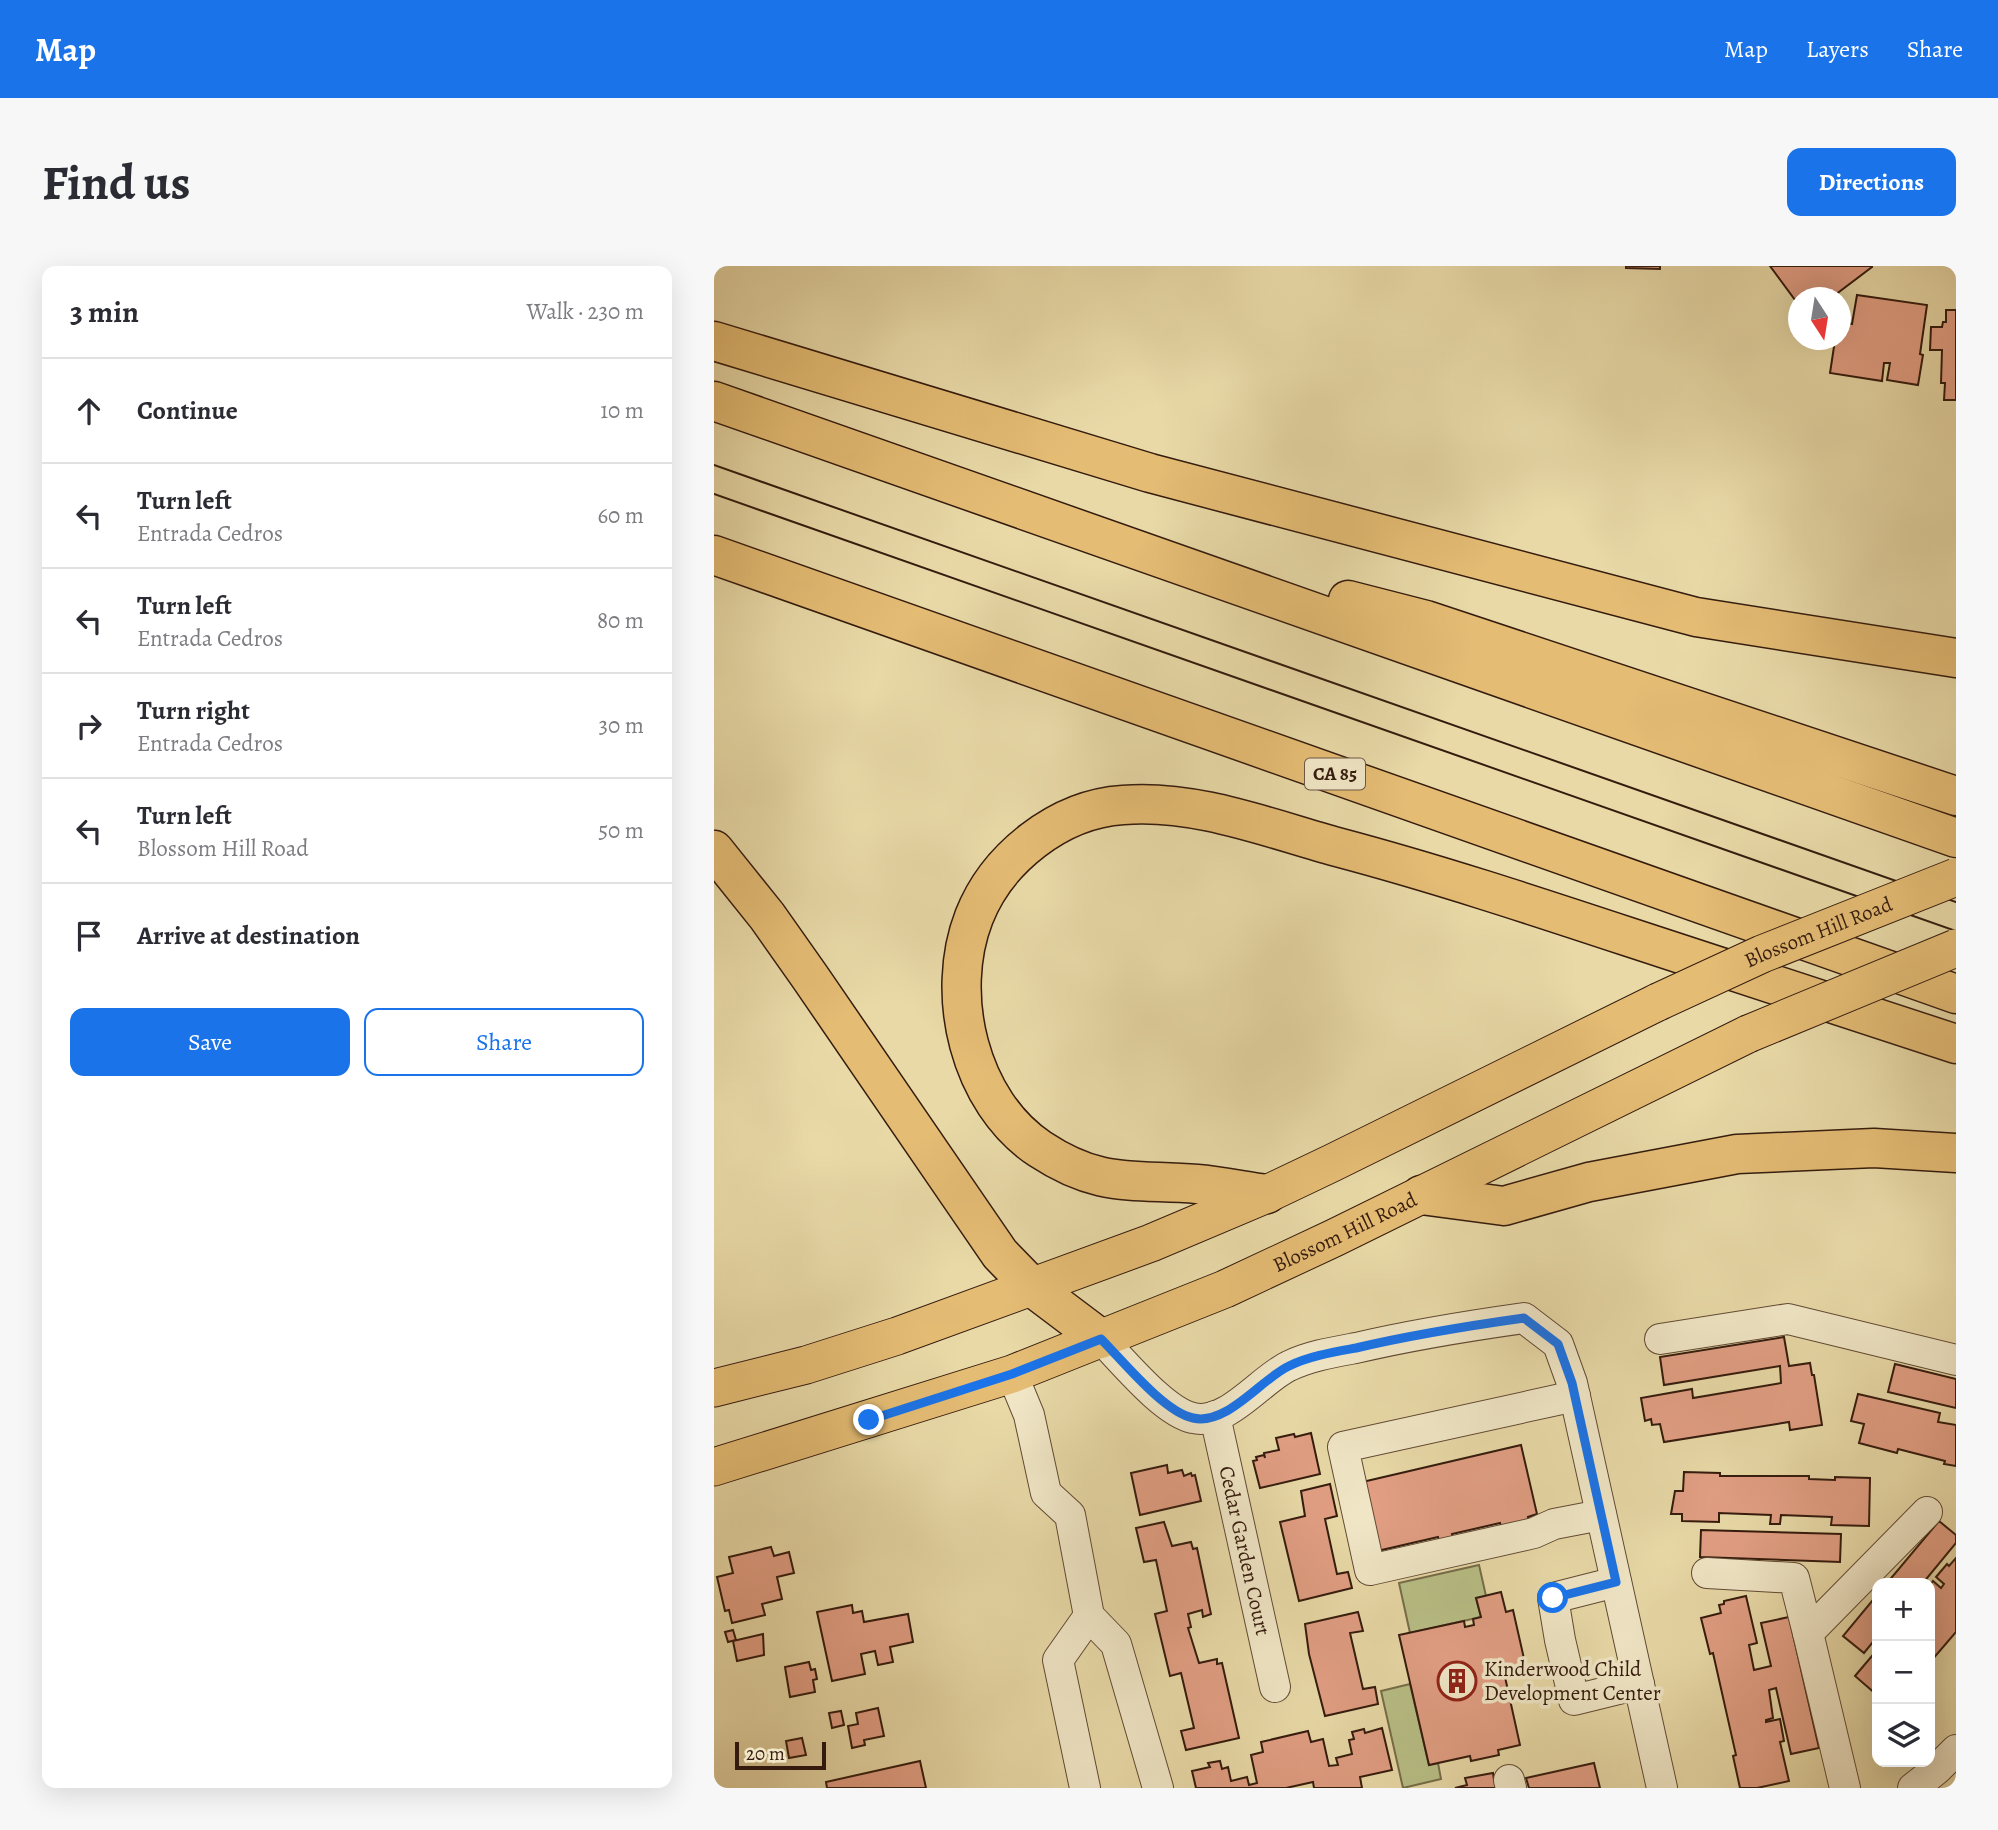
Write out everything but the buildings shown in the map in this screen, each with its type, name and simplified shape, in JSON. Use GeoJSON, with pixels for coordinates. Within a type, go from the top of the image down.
{"type":"FeatureCollection","features":[{"type":"Feature","properties":{"kind":"highway"},"geometry":{"type":"LineString","coordinates":[[714,341],[1150,474],[1696,617],[1956,658]]}},
{"type":"Feature","properties":{"kind":"highway"},"geometry":{"type":"LineString","coordinates":[[714,401],[1956,838]]}},
{"type":"Feature","properties":{"kind":"highway"},"geometry":{"type":"LineString","coordinates":[[1128,546],[1426,620],[1956,796]]}},
{"type":"Feature","properties":{"kind":"highway","name":"CA 85"},"geometry":{"type":"LineString","coordinates":[[714,555],[1956,994]]}},
{"type":"Feature","properties":{"kind":"highway"},"geometry":{"type":"LineString","coordinates":[[1267,1194],[1197,1184],[1121,1182],[1098,1177],[1066,1165],[1035,1146],[992,1098],[971,1054],[964,1027],[963,973],[966,946],[973,918],[986,892],[1019,851],[1044,833],[1089,811],[1121,805],[1192,808],[1427,871],[1956,1044]]}},
{"type":"Feature","properties":{"kind":"highway"},"geometry":{"type":"LineString","coordinates":[[714,850],[767,916],[1000,1254],[1032,1287],[1101,1339]]}},
{"type":"Feature","properties":{"kind":"highway"},"geometry":{"type":"LineString","coordinates":[[1421,1195],[1504,1206],[1589,1182],[1737,1154],[1874,1148],[1956,1153]]}},
{"type":"Feature","properties":{"kind":"main road","name":"Blossom Hill Road"},"geometry":{"type":"LineString","coordinates":[[714,1388],[806,1365],[897,1336],[1151,1243],[1267,1194],[1658,1002],[1774,949],[1956,877]]}},
{"type":"Feature","properties":{"kind":"main road","name":"Blossom Hill Road"},"geometry":{"type":"LineString","coordinates":[[714,1467],[1012,1374],[1225,1289],[1748,1034],[1956,948]]}},
{"type":"Feature","properties":{"kind":"street"},"geometry":{"type":"LineString","coordinates":[[1101,1339],[1160,1399],[1178,1413],[1196,1419],[1215,1416],[1243,1401],[1275,1373],[1292,1364],[1423,1333],[1524,1318],[1558,1344],[1575,1396],[1662,1788]]}},
{"type":"Feature","properties":{"kind":"street"},"geometry":{"type":"LineString","coordinates":[[1660,1339],[1788,1319],[1956,1360]]}},
{"type":"Feature","properties":{"kind":"street"},"geometry":{"type":"LineString","coordinates":[[1012,1374],[1029,1415],[1046,1493],[1070,1515],[1088,1616],[1116,1644],[1158,1788]]}},
{"type":"Feature","properties":{"kind":"street"},"geometry":{"type":"LineString","coordinates":[[1575,1396],[1343,1447],[1346,1461],[1370,1570],[1534,1533],[1554,1524],[1601,1515]]}},
{"type":"Feature","properties":{"kind":"street","name":"Cedar Garden Court"},"geometry":{"type":"LineString","coordinates":[[1215,1416],[1275,1687]]}},
{"type":"Feature","properties":{"kind":"street"},"geometry":{"type":"LineString","coordinates":[[1808,1633],[1927,1512]]}},
{"type":"Feature","properties":{"kind":"street"},"geometry":{"type":"LineString","coordinates":[[1707,1573],[1794,1578],[1845,1788]]}},
{"type":"Feature","properties":{"kind":"street"},"geometry":{"type":"LineString","coordinates":[[1616,1582],[1553,1598],[1560,1640],[1574,1700],[1639,1684]]}},
{"type":"Feature","properties":{"kind":"street"},"geometry":{"type":"LineString","coordinates":[[1085,1788],[1058,1660],[1088,1616]]}},
{"type":"Feature","properties":{"kind":"street"},"geometry":{"type":"LineString","coordinates":[[1913,1788],[1956,1750]]}},
{"type":"Feature","properties":{"kind":"green space"},"geometry":{"type":"Polygon","coordinates":[[[1479,1565],[1486,1596],[1476,1598],[1481,1617],[1410,1633],[1399,1583],[1479,1565]]]}},
{"type":"Feature","properties":{"kind":"green space"},"geometry":{"type":"Polygon","coordinates":[[[1410,1684],[1429,1765],[1438,1763],[1441,1779],[1403,1788],[1381,1691],[1410,1684]]]}},
{"type":"Feature","properties":{"kind":"tram line"},"geometry":{"type":"LineString","coordinates":[[714,465],[1956,902]]}},
{"type":"Feature","properties":{"kind":"tram line"},"geometry":{"type":"LineString","coordinates":[[714,494],[1956,931]]}},
{"type":"Feature","properties":{"kind":"place","name":"Kinderwood Child Development Center"},"geometry":{"type":"Point","coordinates":[1457,1681]}},
{"type":"Feature","properties":{"kind":"route"},"geometry":{"type":"LineString","coordinates":[[869,1420],[1012,1374],[1101,1339],[1160,1399],[1178,1413],[1196,1419],[1215,1416],[1243,1401],[1275,1373],[1292,1364],[1423,1333],[1524,1318],[1558,1344],[1572,1383],[1616,1582],[1553,1598]]}}]}
